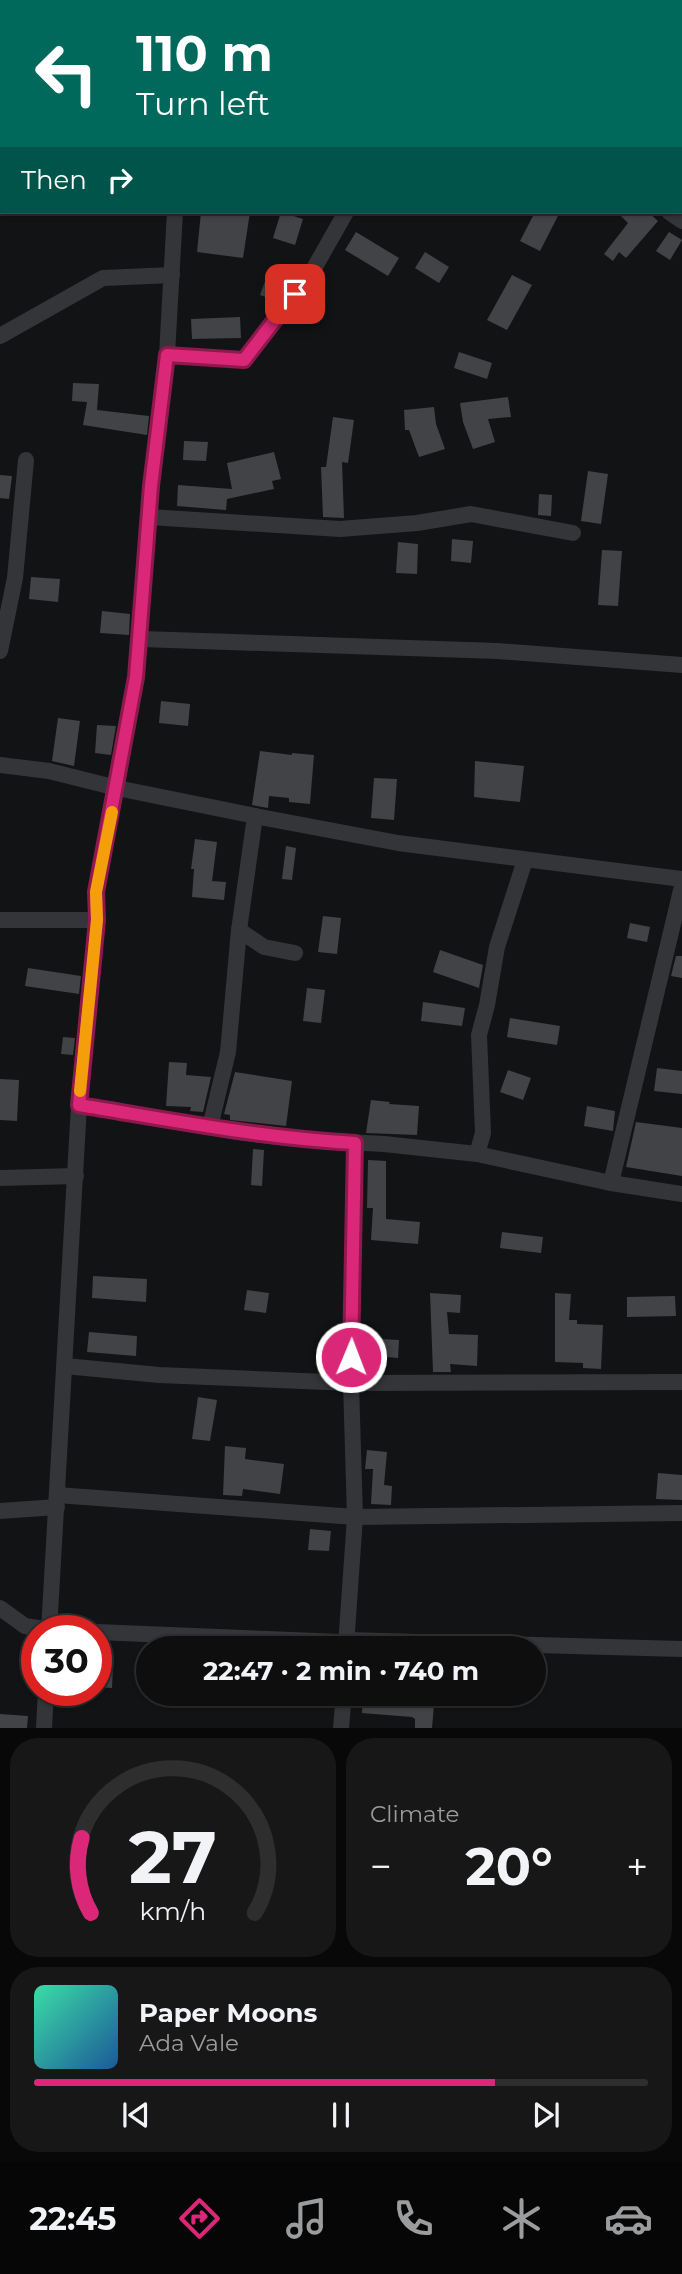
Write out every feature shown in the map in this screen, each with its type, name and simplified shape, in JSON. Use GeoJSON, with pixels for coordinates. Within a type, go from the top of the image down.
{"type":"FeatureCollection","features":[{"type":"Feature","properties":{"kind":"street"},"geometry":{"type":"LineString","coordinates":[[50,1615],[79,1105],[97,920],[96,892],[117,788],[141,639],[149,517],[167,355],[175,214]]}},
{"type":"Feature","properties":{"kind":"street"},"geometry":{"type":"LineString","coordinates":[[167,355],[244,360],[312,272],[345,214]]}},
{"type":"Feature","properties":{"kind":"street"},"geometry":{"type":"LineString","coordinates":[[0,336],[103,278],[172,275]]}},
{"type":"Feature","properties":{"kind":"street"},"geometry":{"type":"LineString","coordinates":[[0,651],[15,578],[26,460]]}},
{"type":"Feature","properties":{"kind":"street"},"geometry":{"type":"LineString","coordinates":[[149,517],[340,529],[417,523],[471,514],[573,533]]}},
{"type":"Feature","properties":{"kind":"street"},"geometry":{"type":"LineString","coordinates":[[141,639],[496,651],[682,665]]}},
{"type":"Feature","properties":{"kind":"street"},"geometry":{"type":"LineString","coordinates":[[0,765],[49,771],[117,788],[398,843],[682,879]]}},
{"type":"Feature","properties":{"kind":"street"},"geometry":{"type":"LineString","coordinates":[[210,1127],[228,1052],[239,930],[255,816]]}},
{"type":"Feature","properties":{"kind":"street"},"geometry":{"type":"LineString","coordinates":[[477,1154],[483,1132],[479,1035],[497,947],[525,860]]}},
{"type":"Feature","properties":{"kind":"street"},"geometry":{"type":"LineString","coordinates":[[611,1183],[682,886]]}},
{"type":"Feature","properties":{"kind":"street"},"geometry":{"type":"LineString","coordinates":[[0,920],[97,920]]}},
{"type":"Feature","properties":{"kind":"street"},"geometry":{"type":"LineString","coordinates":[[239,930],[264,947],[295,953]]}},
{"type":"Feature","properties":{"kind":"street"},"geometry":{"type":"LineString","coordinates":[[79,1105],[308,1140],[477,1154],[611,1183],[682,1194]]}},
{"type":"Feature","properties":{"kind":"street"},"geometry":{"type":"LineString","coordinates":[[347,1636],[355,1517],[351,1383],[355,1143]]}},
{"type":"Feature","properties":{"kind":"street"},"geometry":{"type":"LineString","coordinates":[[0,1178],[76,1176]]}},
{"type":"Feature","properties":{"kind":"street"},"geometry":{"type":"LineString","coordinates":[[65,1366],[159,1375],[351,1383],[682,1382]]}},
{"type":"Feature","properties":{"kind":"street"},"geometry":{"type":"LineString","coordinates":[[0,1511],[57,1501],[355,1517],[682,1513]]}},
{"type":"Feature","properties":{"kind":"street"},"geometry":{"type":"LineString","coordinates":[[0,1608],[21,1623]]}},
{"type":"Feature","properties":{"kind":"street"},"geometry":{"type":"LineString","coordinates":[[112,1633],[194,1636]]}},
{"type":"Feature","properties":{"kind":"street"},"geometry":{"type":"LineString","coordinates":[[546,1647],[682,1648]]}},
{"type":"Feature","properties":{"kind":"street"},"geometry":{"type":"LineString","coordinates":[[44,1728],[45,1706]]}},
{"type":"Feature","properties":{"kind":"street"},"geometry":{"type":"LineString","coordinates":[[341,1728],[343,1706]]}},
{"type":"Feature","properties":{"kind":"building"},"geometry":{"type":"Polygon","coordinates":[[[201,214],[250,214],[243,258],[197,252],[201,214]]]}},
{"type":"Feature","properties":{"kind":"building"},"geometry":{"type":"Polygon","coordinates":[[[280,214],[303,219],[295,245],[273,238],[280,214]]]}},
{"type":"Feature","properties":{"kind":"building"},"geometry":{"type":"Polygon","coordinates":[[[534,214],[559,214],[540,251],[520,241],[534,214]]]}},
{"type":"Feature","properties":{"kind":"building"},"geometry":{"type":"Polygon","coordinates":[[[619,214],[650,214],[658,221],[626,258],[619,252],[613,261],[604,254],[628,223],[619,214]]]}},
{"type":"Feature","properties":{"kind":"building"},"geometry":{"type":"Polygon","coordinates":[[[356,232],[399,258],[388,276],[345,250],[356,232]]]}},
{"type":"Feature","properties":{"kind":"building"},"geometry":{"type":"Polygon","coordinates":[[[669,232],[682,240],[670,260],[656,251],[669,232]]]}},
{"type":"Feature","properties":{"kind":"building"},"geometry":{"type":"Polygon","coordinates":[[[425,252],[449,267],[439,283],[415,268],[425,252]]]}},
{"type":"Feature","properties":{"kind":"building"},"geometry":{"type":"Polygon","coordinates":[[[512,275],[532,285],[507,330],[487,320],[512,275]]]}},
{"type":"Feature","properties":{"kind":"building"},"geometry":{"type":"Polygon","coordinates":[[[267,276],[289,284],[277,301],[260,295],[267,276]]]}},
{"type":"Feature","properties":{"kind":"building"},"geometry":{"type":"Polygon","coordinates":[[[240,317],[241,338],[192,339],[191,319],[240,317]]]}},
{"type":"Feature","properties":{"kind":"building"},"geometry":{"type":"Polygon","coordinates":[[[459,352],[492,363],[487,379],[454,368],[459,352]]]}},
{"type":"Feature","properties":{"kind":"building"},"geometry":{"type":"Polygon","coordinates":[[[73,383],[99,384],[97,410],[149,416],[147,435],[83,425],[87,402],[72,401],[73,383]]]}},
{"type":"Feature","properties":{"kind":"building"},"geometry":{"type":"Polygon","coordinates":[[[508,397],[511,417],[488,419],[495,442],[473,449],[463,422],[460,403],[508,397]]]}},
{"type":"Feature","properties":{"kind":"building"},"geometry":{"type":"Polygon","coordinates":[[[434,407],[436,424],[445,449],[419,457],[409,430],[405,430],[404,410],[434,407]]]}},
{"type":"Feature","properties":{"kind":"building"},"geometry":{"type":"Polygon","coordinates":[[[333,417],[354,420],[348,463],[342,462],[344,518],[323,517],[321,467],[326,467],[333,417]]]}},
{"type":"Feature","properties":{"kind":"building"},"geometry":{"type":"Polygon","coordinates":[[[184,441],[208,442],[206,461],[183,460],[184,441]]]}},
{"type":"Feature","properties":{"kind":"building"},"geometry":{"type":"Polygon","coordinates":[[[274,452],[281,479],[272,481],[274,489],[227,499],[226,510],[177,506],[178,485],[232,489],[227,463],[274,452]]]}},
{"type":"Feature","properties":{"kind":"building"},"geometry":{"type":"Polygon","coordinates":[[[588,471],[608,474],[601,524],[581,521],[588,471]]]}},
{"type":"Feature","properties":{"kind":"building"},"geometry":{"type":"Polygon","coordinates":[[[0,475],[12,476],[9,499],[0,498],[0,475]]]}},
{"type":"Feature","properties":{"kind":"building"},"geometry":{"type":"Polygon","coordinates":[[[539,494],[552,495],[551,516],[538,515],[539,494]]]}},
{"type":"Feature","properties":{"kind":"building"},"geometry":{"type":"Polygon","coordinates":[[[452,539],[473,541],[471,563],[451,561],[452,539]]]}},
{"type":"Feature","properties":{"kind":"building"},"geometry":{"type":"Polygon","coordinates":[[[398,542],[418,544],[417,574],[396,573],[398,542]]]}},
{"type":"Feature","properties":{"kind":"building"},"geometry":{"type":"Polygon","coordinates":[[[602,550],[622,551],[618,606],[598,605],[602,550]]]}},
{"type":"Feature","properties":{"kind":"building"},"geometry":{"type":"Polygon","coordinates":[[[31,577],[60,579],[58,602],[29,599],[31,577]]]}},
{"type":"Feature","properties":{"kind":"building"},"geometry":{"type":"Polygon","coordinates":[[[102,611],[130,614],[129,635],[100,633],[102,611]]]}},
{"type":"Feature","properties":{"kind":"building"},"geometry":{"type":"Polygon","coordinates":[[[161,701],[190,704],[188,726],[159,723],[161,701]]]}},
{"type":"Feature","properties":{"kind":"building"},"geometry":{"type":"Polygon","coordinates":[[[58,718],[80,721],[74,766],[52,761],[58,718]]]}},
{"type":"Feature","properties":{"kind":"building"},"geometry":{"type":"Polygon","coordinates":[[[97,725],[116,726],[111,755],[95,753],[97,725]]]}},
{"type":"Feature","properties":{"kind":"building"},"geometry":{"type":"Polygon","coordinates":[[[260,751],[314,755],[310,804],[269,796],[268,808],[252,805],[260,751]]]}},
{"type":"Feature","properties":{"kind":"building"},"geometry":{"type":"Polygon","coordinates":[[[475,761],[524,766],[520,802],[474,797],[475,761]]]}},
{"type":"Feature","properties":{"kind":"building"},"geometry":{"type":"Polygon","coordinates":[[[374,778],[397,779],[394,820],[371,818],[374,778]]]}},
{"type":"Feature","properties":{"kind":"building"},"geometry":{"type":"Polygon","coordinates":[[[195,839],[217,842],[212,881],[226,882],[224,900],[192,897],[194,869],[191,869],[195,839]]]}},
{"type":"Feature","properties":{"kind":"building"},"geometry":{"type":"Polygon","coordinates":[[[286,846],[296,848],[292,880],[282,879],[286,846]]]}},
{"type":"Feature","properties":{"kind":"building"},"geometry":{"type":"Polygon","coordinates":[[[323,916],[341,918],[337,954],[318,952],[323,916]]]}},
{"type":"Feature","properties":{"kind":"building"},"geometry":{"type":"Polygon","coordinates":[[[630,923],[650,927],[647,942],[627,938],[630,923]]]}},
{"type":"Feature","properties":{"kind":"building"},"geometry":{"type":"Polygon","coordinates":[[[440,950],[483,965],[479,988],[433,972],[440,950]]]}},
{"type":"Feature","properties":{"kind":"building"},"geometry":{"type":"Polygon","coordinates":[[[676,956],[682,956],[682,978],[671,976],[676,956]]]}},
{"type":"Feature","properties":{"kind":"building"},"geometry":{"type":"Polygon","coordinates":[[[28,968],[81,976],[79,994],[25,986],[28,968]]]}},
{"type":"Feature","properties":{"kind":"building"},"geometry":{"type":"Polygon","coordinates":[[[307,988],[325,990],[321,1023],[303,1021],[307,988]]]}},
{"type":"Feature","properties":{"kind":"building"},"geometry":{"type":"Polygon","coordinates":[[[423,1002],[465,1008],[462,1026],[421,1021],[423,1002]]]}},
{"type":"Feature","properties":{"kind":"building"},"geometry":{"type":"Polygon","coordinates":[[[510,1018],[560,1026],[557,1045],[507,1037],[510,1018]]]}},
{"type":"Feature","properties":{"kind":"building"},"geometry":{"type":"Polygon","coordinates":[[[63,1037],[75,1038],[73,1055],[61,1054],[63,1037]]]}},
{"type":"Feature","properties":{"kind":"building"},"geometry":{"type":"Polygon","coordinates":[[[169,1062],[187,1063],[186,1075],[211,1077],[203,1112],[190,1111],[191,1107],[166,1106],[169,1062]]]}},
{"type":"Feature","properties":{"kind":"building"},"geometry":{"type":"Polygon","coordinates":[[[657,1068],[682,1071],[682,1094],[654,1091],[657,1068]]]}},
{"type":"Feature","properties":{"kind":"building"},"geometry":{"type":"Polygon","coordinates":[[[508,1070],[531,1078],[523,1100],[500,1092],[508,1070]]]}},
{"type":"Feature","properties":{"kind":"building"},"geometry":{"type":"Polygon","coordinates":[[[235,1072],[292,1081],[286,1126],[230,1120],[230,1115],[224,1114],[235,1072]]]}},
{"type":"Feature","properties":{"kind":"building"},"geometry":{"type":"Polygon","coordinates":[[[0,1079],[19,1080],[17,1121],[0,1120],[0,1079]]]}},
{"type":"Feature","properties":{"kind":"building"},"geometry":{"type":"Polygon","coordinates":[[[371,1100],[419,1106],[417,1135],[366,1133],[371,1100]]]}},
{"type":"Feature","properties":{"kind":"building"},"geometry":{"type":"Polygon","coordinates":[[[587,1106],[615,1111],[613,1131],[584,1126],[587,1106]]]}},
{"type":"Feature","properties":{"kind":"building"},"geometry":{"type":"Polygon","coordinates":[[[636,1122],[682,1128],[682,1176],[626,1167],[636,1122]]]}},
{"type":"Feature","properties":{"kind":"building"},"geometry":{"type":"Polygon","coordinates":[[[253,1149],[264,1150],[262,1186],[251,1185],[253,1149]]]}},
{"type":"Feature","properties":{"kind":"building"},"geometry":{"type":"Polygon","coordinates":[[[368,1160],[386,1161],[386,1219],[420,1222],[418,1244],[371,1240],[373,1208],[367,1208],[368,1160]]]}},
{"type":"Feature","properties":{"kind":"building"},"geometry":{"type":"Polygon","coordinates":[[[502,1232],[543,1237],[541,1253],[500,1248],[502,1232]]]}},
{"type":"Feature","properties":{"kind":"building"},"geometry":{"type":"Polygon","coordinates":[[[93,1276],[147,1279],[146,1302],[92,1298],[93,1276]]]}},
{"type":"Feature","properties":{"kind":"building"},"geometry":{"type":"Polygon","coordinates":[[[247,1290],[269,1293],[266,1313],[244,1310],[247,1290]]]}},
{"type":"Feature","properties":{"kind":"building"},"geometry":{"type":"Polygon","coordinates":[[[430,1293],[461,1295],[460,1313],[447,1312],[449,1334],[478,1335],[477,1366],[450,1364],[451,1372],[433,1372],[430,1293]]]}},
{"type":"Feature","properties":{"kind":"building"},"geometry":{"type":"Polygon","coordinates":[[[555,1293],[571,1294],[569,1320],[577,1320],[577,1324],[603,1325],[601,1369],[583,1368],[583,1363],[555,1362],[555,1293]]]}},
{"type":"Feature","properties":{"kind":"building"},"geometry":{"type":"Polygon","coordinates":[[[675,1296],[676,1316],[627,1317],[627,1297],[675,1296]]]}},
{"type":"Feature","properties":{"kind":"building"},"geometry":{"type":"Polygon","coordinates":[[[89,1332],[137,1336],[136,1356],[87,1352],[89,1332]]]}},
{"type":"Feature","properties":{"kind":"building"},"geometry":{"type":"Polygon","coordinates":[[[367,1338],[399,1340],[398,1358],[366,1355],[367,1338]]]}},
{"type":"Feature","properties":{"kind":"building"},"geometry":{"type":"Polygon","coordinates":[[[198,1397],[217,1400],[210,1441],[192,1439],[198,1397]]]}},
{"type":"Feature","properties":{"kind":"building"},"geometry":{"type":"Polygon","coordinates":[[[225,1446],[246,1448],[245,1459],[284,1464],[280,1494],[243,1489],[242,1496],[223,1495],[225,1446]]]}},
{"type":"Feature","properties":{"kind":"building"},"geometry":{"type":"Polygon","coordinates":[[[367,1450],[387,1452],[384,1485],[392,1486],[391,1505],[371,1504],[373,1469],[365,1469],[367,1450]]]}},
{"type":"Feature","properties":{"kind":"building"},"geometry":{"type":"Polygon","coordinates":[[[658,1473],[682,1475],[682,1500],[656,1499],[658,1473]]]}},
{"type":"Feature","properties":{"kind":"building"},"geometry":{"type":"Polygon","coordinates":[[[310,1529],[331,1531],[329,1551],[308,1550],[310,1529]]]}},
{"type":"Feature","properties":{"kind":"building"},"geometry":{"type":"Polygon","coordinates":[[[362,1706],[434,1706],[432,1728],[415,1728],[415,1719],[412,1717],[362,1713],[362,1706]]]}},
{"type":"Feature","properties":{"kind":"building"},"geometry":{"type":"Polygon","coordinates":[[[0,1714],[28,1716],[27,1728],[0,1728],[0,1714]]]}},
{"type":"Feature","properties":{"kind":"slow traffic"},"geometry":{"type":"LineString","coordinates":[[80,1091],[97,920],[96,892],[112,812]]}},
{"type":"Feature","properties":{"kind":"route"},"geometry":{"type":"LineString","coordinates":[[295,294],[244,360],[167,355],[151,486],[136,677],[96,892],[97,920],[79,1105],[244,1133],[355,1143],[351,1357]]}}]}
